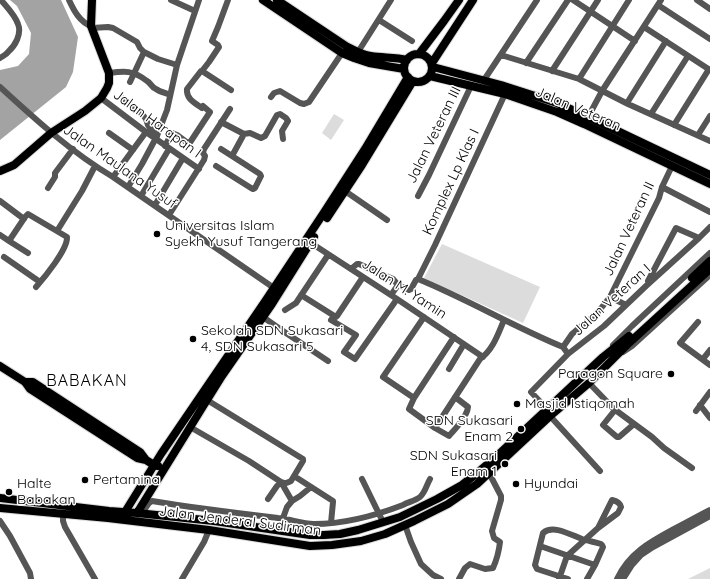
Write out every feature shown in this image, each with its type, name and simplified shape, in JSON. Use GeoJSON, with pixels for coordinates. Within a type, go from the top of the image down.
{"type":"FeatureCollection","features":[{"type":"Feature","properties":{"kind":"main road"},"geometry":{"type":"LineString","coordinates":[[0,171],[14,165],[51,133],[86,111],[101,98],[109,83],[109,73],[92,27],[92,0]]}},
{"type":"Feature","properties":{"kind":"main road"},"geometry":{"type":"LineString","coordinates":[[263,0],[312,29],[358,52],[370,56],[407,60]]}},
{"type":"Feature","properties":{"kind":"main road"},"geometry":{"type":"LineString","coordinates":[[277,0],[342,53],[369,63],[404,69],[410,79],[419,82],[430,76],[432,72],[432,65],[429,58],[419,54],[411,56],[407,60],[404,69]]}},
{"type":"Feature","properties":{"kind":"main road"},"geometry":{"type":"LineString","coordinates":[[419,54],[459,0]]}},
{"type":"Feature","properties":{"kind":"main road"},"geometry":{"type":"LineString","coordinates":[[432,65],[473,0]]}},
{"type":"Feature","properties":{"kind":"main road","name":"Jalan Veteran"},"geometry":{"type":"LineString","coordinates":[[432,65],[545,99],[571,109],[586,120],[656,154],[710,175]]}},
{"type":"Feature","properties":{"kind":"main road","name":"Jalan Veteran"},"geometry":{"type":"LineString","coordinates":[[430,76],[505,94],[557,112],[586,120]]}},
{"type":"Feature","properties":{"kind":"main road"},"geometry":{"type":"LineString","coordinates":[[140,513],[146,499],[190,426],[222,376],[264,317],[345,191],[410,79]]}},
{"type":"Feature","properties":{"kind":"main road"},"geometry":{"type":"LineString","coordinates":[[125,512],[134,495],[274,288],[410,79]]}},
{"type":"Feature","properties":{"kind":"main road","name":"Jalan Veteran"},"geometry":{"type":"LineString","coordinates":[[656,154],[672,166],[710,184]]}},
{"type":"Feature","properties":{"kind":"main road","name":"Jalan Jenderal Sudirman"},"geometry":{"type":"LineString","coordinates":[[0,508],[63,513],[209,530],[314,546],[361,541],[385,534],[448,504],[477,484],[625,340],[710,261]]}},
{"type":"Feature","properties":{"kind":"main road","name":"Jalan Jenderal Sudirman"},"geometry":{"type":"LineString","coordinates":[[0,498],[205,520],[310,535],[340,534],[400,517],[437,499],[476,474],[508,445],[589,383],[607,358],[710,269]]}},
{"type":"Feature","properties":{"kind":"main road"},"geometry":{"type":"LineString","coordinates":[[0,366],[25,382],[30,388],[137,458],[146,460],[161,467],[166,466]]}},
{"type":"Feature","properties":{"kind":"main road"},"geometry":{"type":"LineString","coordinates":[[134,495],[146,499]]}},
{"type":"Feature","properties":{"kind":"street"},"geometry":{"type":"LineString","coordinates":[[0,58],[8,52],[18,40],[19,29],[19,25],[9,8],[1,0]]}},
{"type":"Feature","properties":{"kind":"street"},"geometry":{"type":"LineString","coordinates":[[69,0],[79,18],[85,23],[92,27],[113,28],[137,42],[144,52],[158,59],[177,65]]}},
{"type":"Feature","properties":{"kind":"street"},"geometry":{"type":"LineString","coordinates":[[171,0],[195,11]]}},
{"type":"Feature","properties":{"kind":"street"},"geometry":{"type":"LineString","coordinates":[[128,187],[156,137],[167,110],[177,65],[199,0]]}},
{"type":"Feature","properties":{"kind":"street"},"geometry":{"type":"LineString","coordinates":[[141,196],[167,147],[172,133],[189,144],[210,112],[203,106],[202,108],[192,101],[187,93],[187,89],[210,62],[219,46],[212,41],[228,0]]}},
{"type":"Feature","properties":{"kind":"street"},"geometry":{"type":"LineString","coordinates":[[358,52],[391,0]]}},
{"type":"Feature","properties":{"kind":"street"},"geometry":{"type":"LineString","coordinates":[[484,80],[537,0]]}},
{"type":"Feature","properties":{"kind":"street"},"geometry":{"type":"LineString","coordinates":[[526,63],[568,0]]}},
{"type":"Feature","properties":{"kind":"street"},"geometry":{"type":"LineString","coordinates":[[573,0],[635,41]]}},
{"type":"Feature","properties":{"kind":"street"},"geometry":{"type":"LineString","coordinates":[[552,71],[598,0]]}},
{"type":"Feature","properties":{"kind":"street"},"geometry":{"type":"LineString","coordinates":[[579,79],[629,0]]}},
{"type":"Feature","properties":{"kind":"street"},"geometry":{"type":"LineString","coordinates":[[697,0],[710,9]]}},
{"type":"Feature","properties":{"kind":"street"},"geometry":{"type":"LineString","coordinates":[[586,120],[602,91],[660,3],[710,39]]}},
{"type":"Feature","properties":{"kind":"street"},"geometry":{"type":"LineString","coordinates":[[379,20],[412,41]]}},
{"type":"Feature","properties":{"kind":"street"},"geometry":{"type":"LineString","coordinates":[[644,27],[710,69],[674,124]]}},
{"type":"Feature","properties":{"kind":"street"},"geometry":{"type":"LineString","coordinates":[[627,103],[666,41]]}},
{"type":"Feature","properties":{"kind":"street"},"geometry":{"type":"LineString","coordinates":[[130,82],[144,52]]}},
{"type":"Feature","properties":{"kind":"street"},"geometry":{"type":"LineString","coordinates":[[271,97],[274,93],[280,91],[300,103],[304,104],[309,102],[342,53]]}},
{"type":"Feature","properties":{"kind":"street"},"geometry":{"type":"LineString","coordinates":[[501,55],[579,79],[710,141]]}},
{"type":"Feature","properties":{"kind":"street"},"geometry":{"type":"LineString","coordinates":[[651,114],[688,56]]}},
{"type":"Feature","properties":{"kind":"street"},"geometry":{"type":"LineString","coordinates":[[109,73],[127,71],[135,73],[149,82],[150,86],[170,95]]}},
{"type":"Feature","properties":{"kind":"street"},"geometry":{"type":"LineString","coordinates":[[202,71],[211,80],[231,90]]}},
{"type":"Feature","properties":{"kind":"street","name":"Jalan Veteran III"},"geometry":{"type":"LineString","coordinates":[[418,196],[471,86]]}},
{"type":"Feature","properties":{"kind":"street","name":"Jalan Maulana Yusuf"},"geometry":{"type":"LineString","coordinates":[[0,87],[51,133],[96,166],[274,288]]}},
{"type":"Feature","properties":{"kind":"street","name":"Komplex Lp Klas I"},"geometry":{"type":"LineString","coordinates":[[417,279],[437,240],[505,94]]}},
{"type":"Feature","properties":{"kind":"street","name":"Jalan Harapan I"},"geometry":{"type":"LineString","coordinates":[[101,98],[199,169]]}},
{"type":"Feature","properties":{"kind":"street"},"geometry":{"type":"LineString","coordinates":[[122,98],[144,116],[156,137]]}},
{"type":"Feature","properties":{"kind":"street"},"geometry":{"type":"LineString","coordinates":[[169,215],[199,169],[205,158],[203,153],[204,149],[230,109]]}},
{"type":"Feature","properties":{"kind":"street"},"geometry":{"type":"LineString","coordinates":[[221,122],[244,134],[250,133],[261,138],[279,114],[288,120],[282,131],[283,139]]}},
{"type":"Feature","properties":{"kind":"street"},"geometry":{"type":"LineString","coordinates":[[698,135],[710,116]]}},
{"type":"Feature","properties":{"kind":"street"},"geometry":{"type":"LineString","coordinates":[[114,177],[146,132]]}},
{"type":"Feature","properties":{"kind":"street"},"geometry":{"type":"LineString","coordinates":[[109,133],[133,150]]}},
{"type":"Feature","properties":{"kind":"street"},"geometry":{"type":"LineString","coordinates":[[232,156],[244,134]]}},
{"type":"Feature","properties":{"kind":"street"},"geometry":{"type":"LineString","coordinates":[[48,188],[55,177],[55,173],[73,149]]}},
{"type":"Feature","properties":{"kind":"street"},"geometry":{"type":"LineString","coordinates":[[216,166],[253,189],[261,176],[221,150]]}},
{"type":"Feature","properties":{"kind":"street"},"geometry":{"type":"LineString","coordinates":[[154,205],[183,158]]}},
{"type":"Feature","properties":{"kind":"street"},"geometry":{"type":"LineString","coordinates":[[57,231],[96,166]]}},
{"type":"Feature","properties":{"kind":"street","name":"Jalan Veteran II"},"geometry":{"type":"LineString","coordinates":[[563,347],[572,334],[598,312],[610,297],[659,198],[662,187],[672,166]]}},
{"type":"Feature","properties":{"kind":"street"},"geometry":{"type":"LineString","coordinates":[[662,187],[710,212]]}},
{"type":"Feature","properties":{"kind":"street"},"geometry":{"type":"LineString","coordinates":[[345,191],[387,220]]}},
{"type":"Feature","properties":{"kind":"street"},"geometry":{"type":"LineString","coordinates":[[0,201],[24,219]]}},
{"type":"Feature","properties":{"kind":"street"},"geometry":{"type":"LineString","coordinates":[[4,257],[38,285],[59,256],[67,241],[67,237],[30,215],[27,215],[9,241]]}},
{"type":"Feature","properties":{"kind":"street","name":"Jalan Veteran I"},"geometry":{"type":"LineString","coordinates":[[549,413],[531,392],[568,354],[604,326],[710,227]]}},
{"type":"Feature","properties":{"kind":"street"},"geometry":{"type":"LineString","coordinates":[[646,286],[676,228],[699,238]]}},
{"type":"Feature","properties":{"kind":"street"},"geometry":{"type":"LineString","coordinates":[[0,235],[28,253]]}},
{"type":"Feature","properties":{"kind":"street","name":"Jalan M. Yamin"},"geometry":{"type":"LineString","coordinates":[[311,243],[483,357]]}},
{"type":"Feature","properties":{"kind":"street","name":"Jalan Jenderal Sudirman"},"geometry":{"type":"LineString","coordinates":[[607,358],[632,326],[710,253]]}},
{"type":"Feature","properties":{"kind":"street"},"geometry":{"type":"LineString","coordinates":[[285,310],[295,305],[328,255]]}},
{"type":"Feature","properties":{"kind":"street"},"geometry":{"type":"LineString","coordinates":[[352,269],[359,264],[393,279],[398,285],[409,290],[417,279],[563,347],[568,354]]}},
{"type":"Feature","properties":{"kind":"street","name":"Jalan Jenderal Sudirman"},"geometry":{"type":"LineString","coordinates":[[607,358],[632,346],[710,275]]}},
{"type":"Feature","properties":{"kind":"street"},"geometry":{"type":"LineString","coordinates":[[301,295],[336,317],[362,277]]}},
{"type":"Feature","properties":{"kind":"street"},"geometry":{"type":"LineString","coordinates":[[334,316],[331,320],[356,335],[344,352],[355,359],[394,297],[398,285]]}},
{"type":"Feature","properties":{"kind":"street"},"geometry":{"type":"LineString","coordinates":[[610,297],[626,305]]}},
{"type":"Feature","properties":{"kind":"street"},"geometry":{"type":"LineString","coordinates":[[264,317],[328,361]]}},
{"type":"Feature","properties":{"kind":"street"},"geometry":{"type":"LineString","coordinates":[[414,398],[383,377],[424,317]]}},
{"type":"Feature","properties":{"kind":"street"},"geometry":{"type":"LineString","coordinates":[[435,428],[480,359],[486,355],[504,320]]}},
{"type":"Feature","properties":{"kind":"street"},"geometry":{"type":"LineString","coordinates":[[698,322],[680,343],[710,365]]}},
{"type":"Feature","properties":{"kind":"street"},"geometry":{"type":"LineString","coordinates":[[454,337],[414,398],[409,409],[435,428],[449,436],[468,410],[468,406],[455,397]]}},
{"type":"Feature","properties":{"kind":"street"},"geometry":{"type":"LineString","coordinates":[[449,369],[464,344]]}},
{"type":"Feature","properties":{"kind":"street"},"geometry":{"type":"LineString","coordinates":[[703,359],[710,350]]}},
{"type":"Feature","properties":{"kind":"street"},"geometry":{"type":"LineString","coordinates":[[589,383],[615,410],[692,468]]}},
{"type":"Feature","properties":{"kind":"street"},"geometry":{"type":"LineString","coordinates":[[696,411],[710,392]]}},
{"type":"Feature","properties":{"kind":"street"},"geometry":{"type":"LineString","coordinates":[[190,426],[281,482],[288,483],[291,481],[303,459],[207,400]]}},
{"type":"Feature","properties":{"kind":"street"},"geometry":{"type":"LineString","coordinates":[[700,405],[710,418]]}},
{"type":"Feature","properties":{"kind":"street"},"geometry":{"type":"LineString","coordinates":[[615,410],[603,425],[617,437],[619,437],[634,424]]}},
{"type":"Feature","properties":{"kind":"street"},"geometry":{"type":"LineString","coordinates":[[549,413],[600,471]]}},
{"type":"Feature","properties":{"kind":"street"},"geometry":{"type":"LineString","coordinates":[[459,579],[464,568],[470,564],[485,569],[493,568],[500,551],[500,542],[494,538],[492,531],[501,496],[489,473]]}},
{"type":"Feature","properties":{"kind":"street"},"geometry":{"type":"LineString","coordinates":[[294,476],[333,502],[331,523]]}},
{"type":"Feature","properties":{"kind":"street"},"geometry":{"type":"LineString","coordinates":[[140,513],[152,501],[283,518],[308,523],[331,523],[378,513],[411,502],[420,497],[430,478]]}},
{"type":"Feature","properties":{"kind":"street"},"geometry":{"type":"LineString","coordinates":[[362,479],[383,522]]}},
{"type":"Feature","properties":{"kind":"street"},"geometry":{"type":"LineString","coordinates":[[268,498],[281,482]]}},
{"type":"Feature","properties":{"kind":"street"},"geometry":{"type":"LineString","coordinates":[[281,482],[292,501]]}},
{"type":"Feature","properties":{"kind":"street"},"geometry":{"type":"LineString","coordinates":[[283,518],[287,507],[292,501],[311,488]]}},
{"type":"Feature","properties":{"kind":"street"},"geometry":{"type":"LineString","coordinates":[[411,502],[414,511]]}},
{"type":"Feature","properties":{"kind":"street"},"geometry":{"type":"LineString","coordinates":[[205,520],[206,509]]}},
{"type":"Feature","properties":{"kind":"street"},"geometry":{"type":"LineString","coordinates":[[617,579],[628,562],[638,551],[650,542],[710,510]]}},
{"type":"Feature","properties":{"kind":"street"},"geometry":{"type":"LineString","coordinates":[[63,513],[65,527],[95,579]]}},
{"type":"Feature","properties":{"kind":"street"},"geometry":{"type":"LineString","coordinates":[[240,525],[241,513]]}},
{"type":"Feature","properties":{"kind":"street"},"geometry":{"type":"LineString","coordinates":[[623,579],[641,555],[710,516]]}},
{"type":"Feature","properties":{"kind":"street"},"geometry":{"type":"LineString","coordinates":[[0,521],[10,536],[32,579]]}},
{"type":"Feature","properties":{"kind":"street"},"geometry":{"type":"LineString","coordinates":[[324,523],[325,535]]}},
{"type":"Feature","properties":{"kind":"street"},"geometry":{"type":"LineString","coordinates":[[405,525],[421,564],[433,575],[441,579]]}},
{"type":"Feature","properties":{"kind":"street"},"geometry":{"type":"LineString","coordinates":[[559,578],[567,556],[598,528]]}},
{"type":"Feature","properties":{"kind":"street"},"geometry":{"type":"LineString","coordinates":[[182,579],[204,542],[209,530]]}},
{"type":"Feature","properties":{"kind":"street"},"geometry":{"type":"LineString","coordinates":[[568,579],[559,578],[535,567],[534,565],[543,534],[548,530],[563,532],[602,545],[595,565],[587,579]]}},
{"type":"Feature","properties":{"kind":"street"},"geometry":{"type":"LineString","coordinates":[[540,546],[595,565]]}},
{"type":"Feature","properties":{"kind":"shaded area"},"geometry":{"type":"Polygon","coordinates":[[[10,0],[61,0],[78,37],[73,72],[66,87],[0,140],[0,70],[18,66],[29,54],[31,33],[17,6],[10,0]]]}},
{"type":"Feature","properties":{"kind":"shaded area"},"geometry":{"type":"Polygon","coordinates":[[[334,114],[344,120],[331,140],[322,133],[334,114]]]}},
{"type":"Feature","properties":{"kind":"shaded area"},"geometry":{"type":"Polygon","coordinates":[[[442,244],[540,287],[523,323],[424,278],[442,244]]]}},
{"type":"Feature","properties":{"kind":"shaded area"},"geometry":{"type":"Polygon","coordinates":[[[710,568],[710,579],[688,579],[710,568]]]}},
{"type":"Feature","properties":{"kind":"place","name":"Universitas Islam Syekh Yusuf Tangerang"},"geometry":{"type":"Point","coordinates":[157,234]}},
{"type":"Feature","properties":{"kind":"place","name":"Sekolah SDN Sukasari 4, SDN Sukasari 5"},"geometry":{"type":"Point","coordinates":[193,339]}},
{"type":"Feature","properties":{"kind":"place","name":"Paragon Square"},"geometry":{"type":"Point","coordinates":[671,374]}},
{"type":"Feature","properties":{"kind":"place","name":"Masjid Istiqomah"},"geometry":{"type":"Point","coordinates":[517,404]}},
{"type":"Feature","properties":{"kind":"place","name":"SDN Sukasari Enam 2"},"geometry":{"type":"Point","coordinates":[521,429]}},
{"type":"Feature","properties":{"kind":"place","name":"SDN Sukasari Enam 1"},"geometry":{"type":"Point","coordinates":[505,464]}},
{"type":"Feature","properties":{"kind":"place","name":"Pertamina"},"geometry":{"type":"Point","coordinates":[85,480]}},
{"type":"Feature","properties":{"kind":"place","name":"Hyundai"},"geometry":{"type":"Point","coordinates":[516,484]}},
{"type":"Feature","properties":{"kind":"place","name":"Halte Babakan"},"geometry":{"type":"Point","coordinates":[9,492]}},
{"type":"Feature","properties":{"kind":"district","name":"BABAKAN"},"geometry":{"type":"Point","coordinates":[87,381]}}]}
